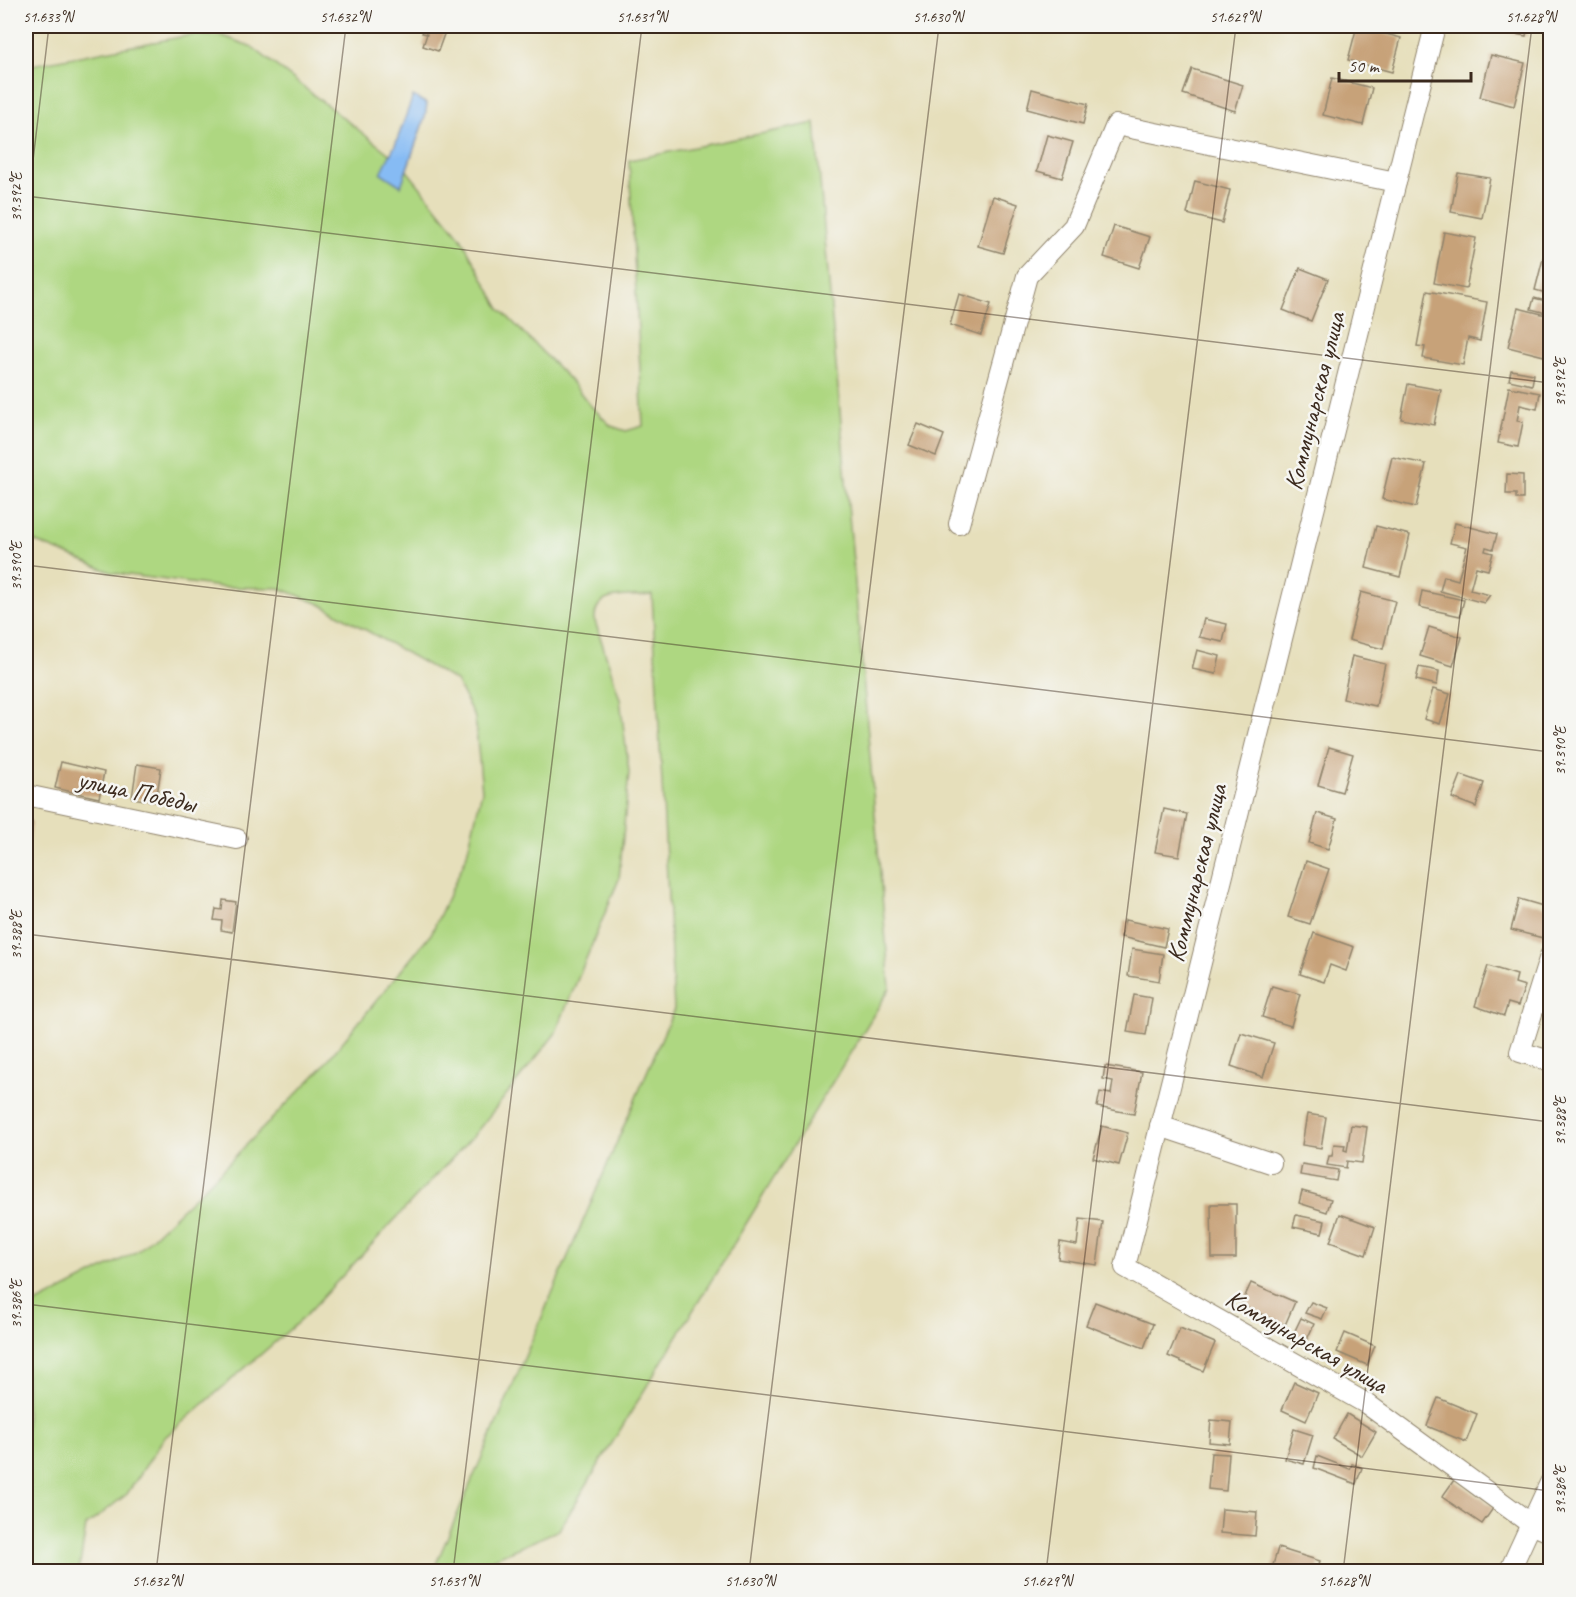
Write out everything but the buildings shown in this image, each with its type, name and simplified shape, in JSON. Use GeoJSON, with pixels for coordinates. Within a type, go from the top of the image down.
{"type":"FeatureCollection","features":[{"type":"Feature","properties":{"kind":"street","name":"Коммунарская улица"},"geometry":{"type":"LineString","coordinates":[[1435,26],[1125,1267],[1367,1404],[1531,1524],[1551,1532]]}},
{"type":"Feature","properties":{"kind":"street"},"geometry":{"type":"LineString","coordinates":[[959,524],[1027,276],[1074,226],[1116,125],[1396,182]]}},
{"type":"Feature","properties":{"kind":"street","name":"улица Победы"},"geometry":{"type":"LineString","coordinates":[[26,795],[237,839]]}},
{"type":"Feature","properties":{"kind":"street"},"geometry":{"type":"LineString","coordinates":[[1551,956],[1520,1052],[1551,1061]]}},
{"type":"Feature","properties":{"kind":"street"},"geometry":{"type":"LineString","coordinates":[[1160,1126],[1271,1163]]}},
{"type":"Feature","properties":{"kind":"street"},"geometry":{"type":"LineString","coordinates":[[1509,1572],[1551,1483]]}},
{"type":"Feature","properties":{"kind":"green space"},"geometry":{"type":"Polygon","coordinates":[[[191,35],[223,36],[252,47],[401,163],[461,238],[500,309],[570,380],[611,426],[626,431],[643,426],[629,160],[815,123],[890,988],[559,1530],[465,1571],[433,1571],[674,1009],[652,595],[614,597],[600,604],[596,611],[595,621],[620,699],[629,772],[619,879],[555,1034],[474,1135],[304,1317],[164,1438],[127,1494],[86,1526],[79,1571],[26,1571],[26,1309],[138,1251],[207,1185],[318,1072],[431,934],[466,858],[482,791],[475,718],[456,681],[320,604],[279,588],[221,587],[113,573],[26,538],[26,66],[191,35]]]}},
{"type":"Feature","properties":{"kind":"water"},"geometry":{"type":"Polygon","coordinates":[[[413,96],[427,104],[425,117],[401,186],[381,173],[396,143],[413,96]]]}}]}
